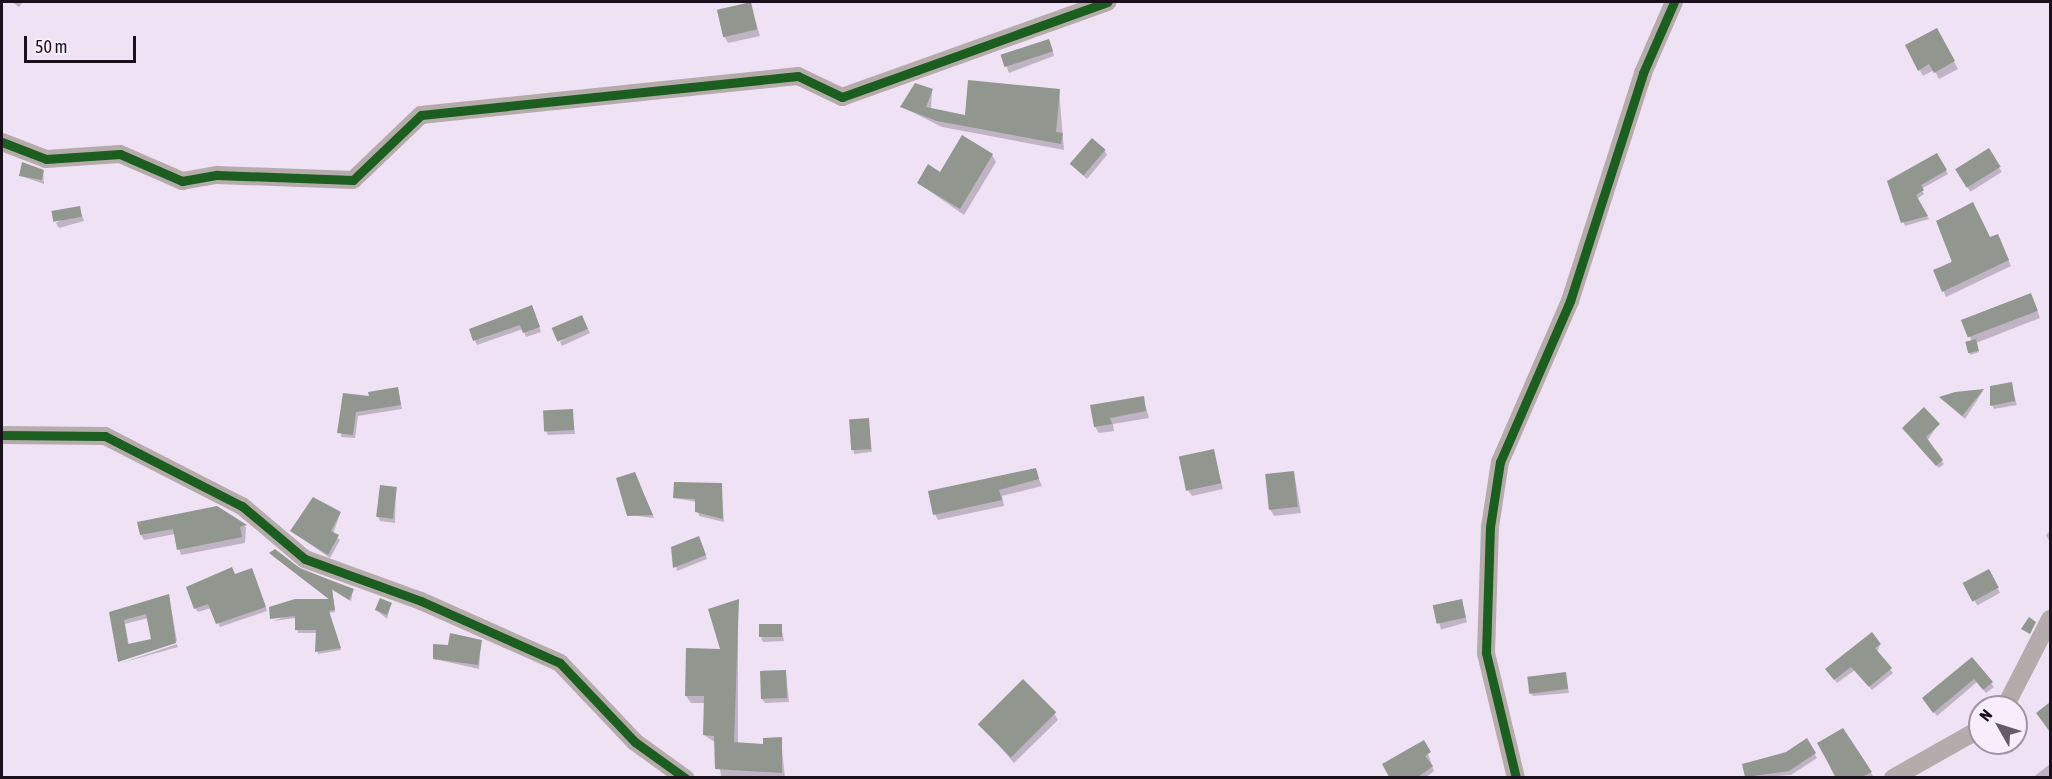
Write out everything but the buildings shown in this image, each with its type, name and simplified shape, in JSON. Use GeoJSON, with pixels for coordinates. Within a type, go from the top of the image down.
{"type":"FeatureCollection","features":[{"type":"Feature","properties":{"kind":"street"},"geometry":{"type":"LineString","coordinates":[[2,142],[46,159],[120,154],[182,181],[217,175],[352,180],[421,115],[798,76],[842,97],[1107,2]]}},
{"type":"Feature","properties":{"kind":"street"},"geometry":{"type":"LineString","coordinates":[[1516,777],[1486,653],[1490,527],[1500,462],[1570,301],[1643,73],[1674,2]]}},
{"type":"Feature","properties":{"kind":"street"},"geometry":{"type":"LineString","coordinates":[[2,435],[105,436],[242,506],[305,559],[421,601],[560,663],[635,742],[685,777]]}},
{"type":"Feature","properties":{"kind":"street"},"geometry":{"type":"LineString","coordinates":[[2011,695],[2050,619]]}},
{"type":"Feature","properties":{"kind":"street"},"geometry":{"type":"LineString","coordinates":[[1893,777],[1968,736]]}},
{"type":"Feature","properties":{"kind":"cycle path"},"geometry":{"type":"LineString","coordinates":[[2,142],[46,159],[120,154],[182,181],[217,175],[353,180],[421,115],[798,76],[842,97],[1107,2]]}},
{"type":"Feature","properties":{"kind":"cycle path"},"geometry":{"type":"LineString","coordinates":[[1516,778],[1486,653],[1490,527],[1500,462],[1570,301],[1643,73],[1674,2]]}},
{"type":"Feature","properties":{"kind":"cycle path"},"geometry":{"type":"LineString","coordinates":[[2,435],[105,436],[242,506],[305,559],[421,601],[560,663],[635,742],[685,778]]}}]}
